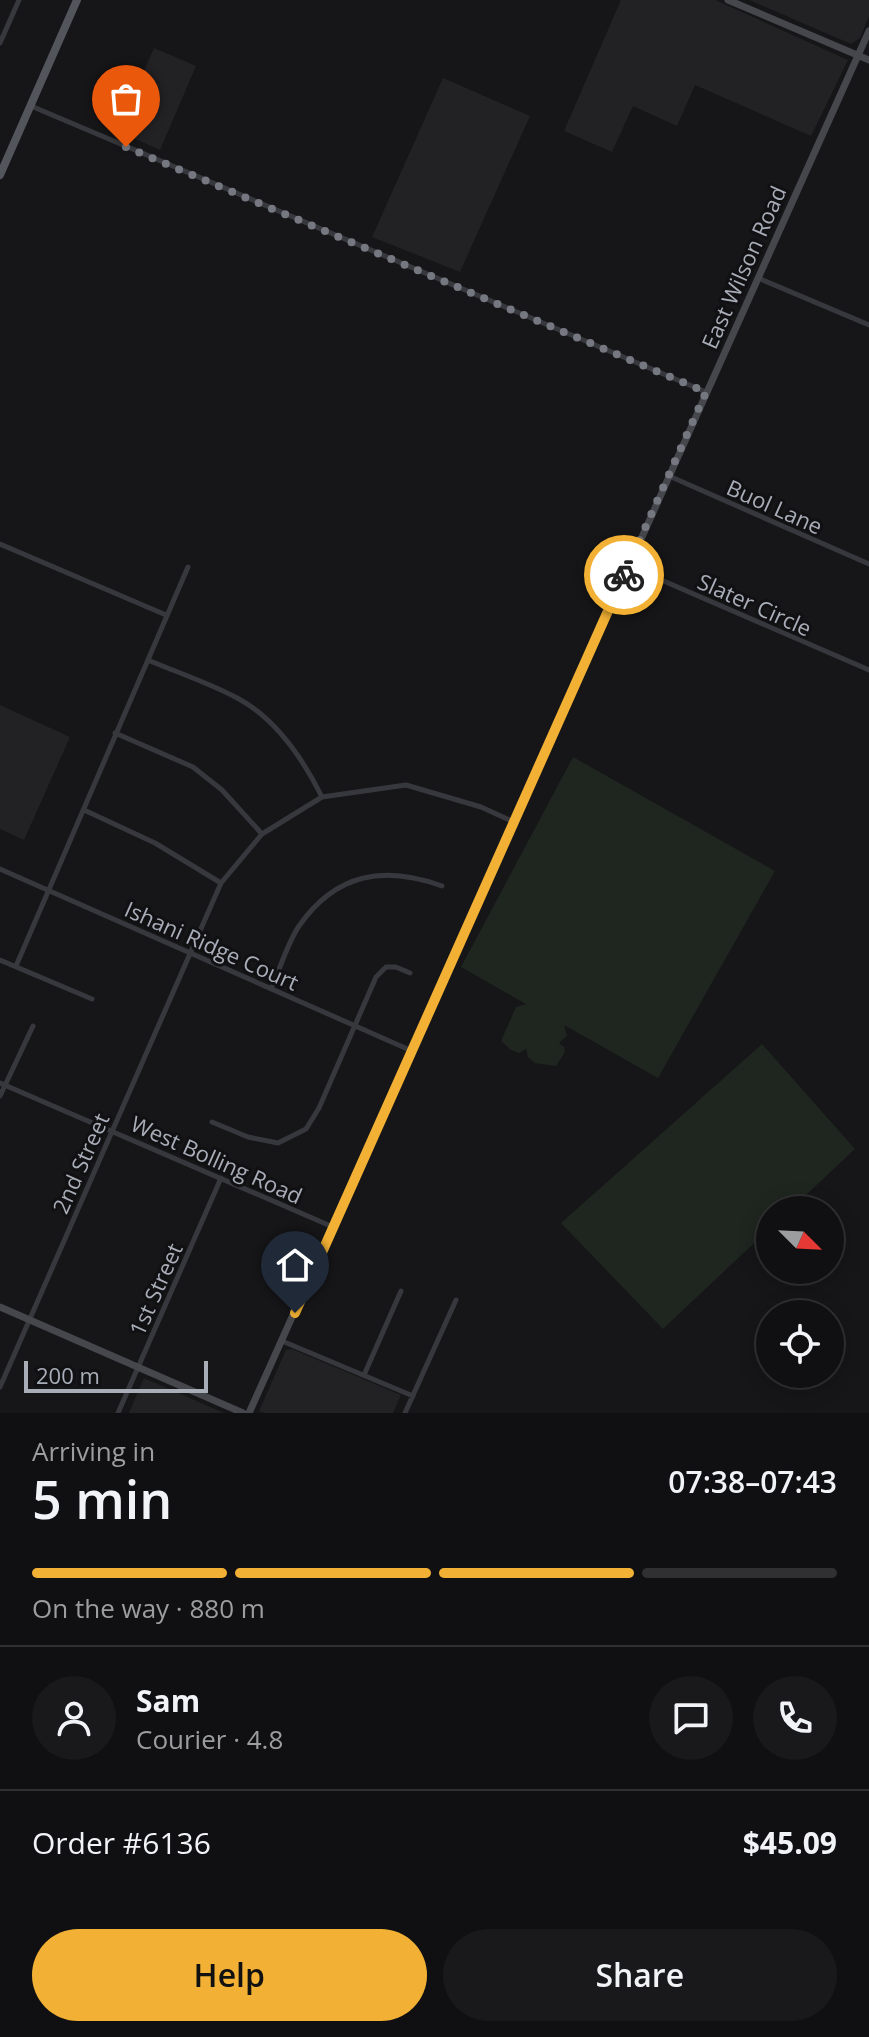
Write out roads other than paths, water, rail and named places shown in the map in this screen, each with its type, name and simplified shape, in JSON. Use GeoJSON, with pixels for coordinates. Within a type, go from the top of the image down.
{"type":"FeatureCollection","features":[{"type":"Feature","properties":{"kind":"main road"},"geometry":{"type":"LineString","coordinates":[[0,175],[77,0]]}},
{"type":"Feature","properties":{"kind":"street"},"geometry":{"type":"LineString","coordinates":[[0,43],[19,0]]}},
{"type":"Feature","properties":{"kind":"street"},"geometry":{"type":"LineString","coordinates":[[728,0],[869,60]]}},
{"type":"Feature","properties":{"kind":"street","name":"East Wilson Road"},"geometry":{"type":"LineString","coordinates":[[246,1413],[282,1341],[869,31]]}},
{"type":"Feature","properties":{"kind":"street"},"geometry":{"type":"LineString","coordinates":[[30,106],[706,392]]}},
{"type":"Feature","properties":{"kind":"street"},"geometry":{"type":"LineString","coordinates":[[758,278],[869,325]]}},
{"type":"Feature","properties":{"kind":"street","name":"Buol Lane"},"geometry":{"type":"LineString","coordinates":[[669,476],[869,564]]}},
{"type":"Feature","properties":{"kind":"street"},"geometry":{"type":"LineString","coordinates":[[0,544],[166,615]]}},
{"type":"Feature","properties":{"kind":"street","name":"Slater Circle"},"geometry":{"type":"LineString","coordinates":[[628,566],[869,670]]}},
{"type":"Feature","properties":{"kind":"street"},"geometry":{"type":"LineString","coordinates":[[16,966],[188,567]]}},
{"type":"Feature","properties":{"kind":"street"},"geometry":{"type":"LineString","coordinates":[[148,660],[240,700],[259,714],[295,750],[322,797],[406,785],[481,807],[514,822]]}},
{"type":"Feature","properties":{"kind":"street"},"geometry":{"type":"LineString","coordinates":[[115,733],[193,767],[222,790],[262,834]]}},
{"type":"Feature","properties":{"kind":"street","name":"2nd Street"},"geometry":{"type":"LineString","coordinates":[[0,1387],[221,883],[262,834],[322,797]]}},
{"type":"Feature","properties":{"kind":"street"},"geometry":{"type":"LineString","coordinates":[[84,810],[155,843],[221,883]]}},
{"type":"Feature","properties":{"kind":"street","name":"Ishani Ridge Court"},"geometry":{"type":"LineString","coordinates":[[0,869],[412,1051]]}},
{"type":"Feature","properties":{"kind":"street"},"geometry":{"type":"LineString","coordinates":[[271,989],[298,927],[343,884],[369,875],[400,875],[442,886]]}},
{"type":"Feature","properties":{"kind":"street"},"geometry":{"type":"LineString","coordinates":[[0,960],[92,999]]}},
{"type":"Feature","properties":{"kind":"street"},"geometry":{"type":"LineString","coordinates":[[212,1122],[248,1137],[278,1143],[306,1129],[319,1108],[376,977],[386,967],[396,967],[410,973]]}},
{"type":"Feature","properties":{"kind":"street"},"geometry":{"type":"LineString","coordinates":[[0,1096],[3,1084],[33,1026]]}},
{"type":"Feature","properties":{"kind":"street","name":"West Bolling Road"},"geometry":{"type":"LineString","coordinates":[[3,1084],[333,1227]]}},
{"type":"Feature","properties":{"kind":"street","name":"1st Street"},"geometry":{"type":"LineString","coordinates":[[118,1413],[221,1178]]}},
{"type":"Feature","properties":{"kind":"street"},"geometry":{"type":"LineString","coordinates":[[364,1375],[401,1291]]}},
{"type":"Feature","properties":{"kind":"street"},"geometry":{"type":"LineString","coordinates":[[405,1413],[456,1300]]}},
{"type":"Feature","properties":{"kind":"street"},"geometry":{"type":"LineString","coordinates":[[0,1307],[246,1413]]}},
{"type":"Feature","properties":{"kind":"street"},"geometry":{"type":"LineString","coordinates":[[282,1341],[413,1396]]}}]}
